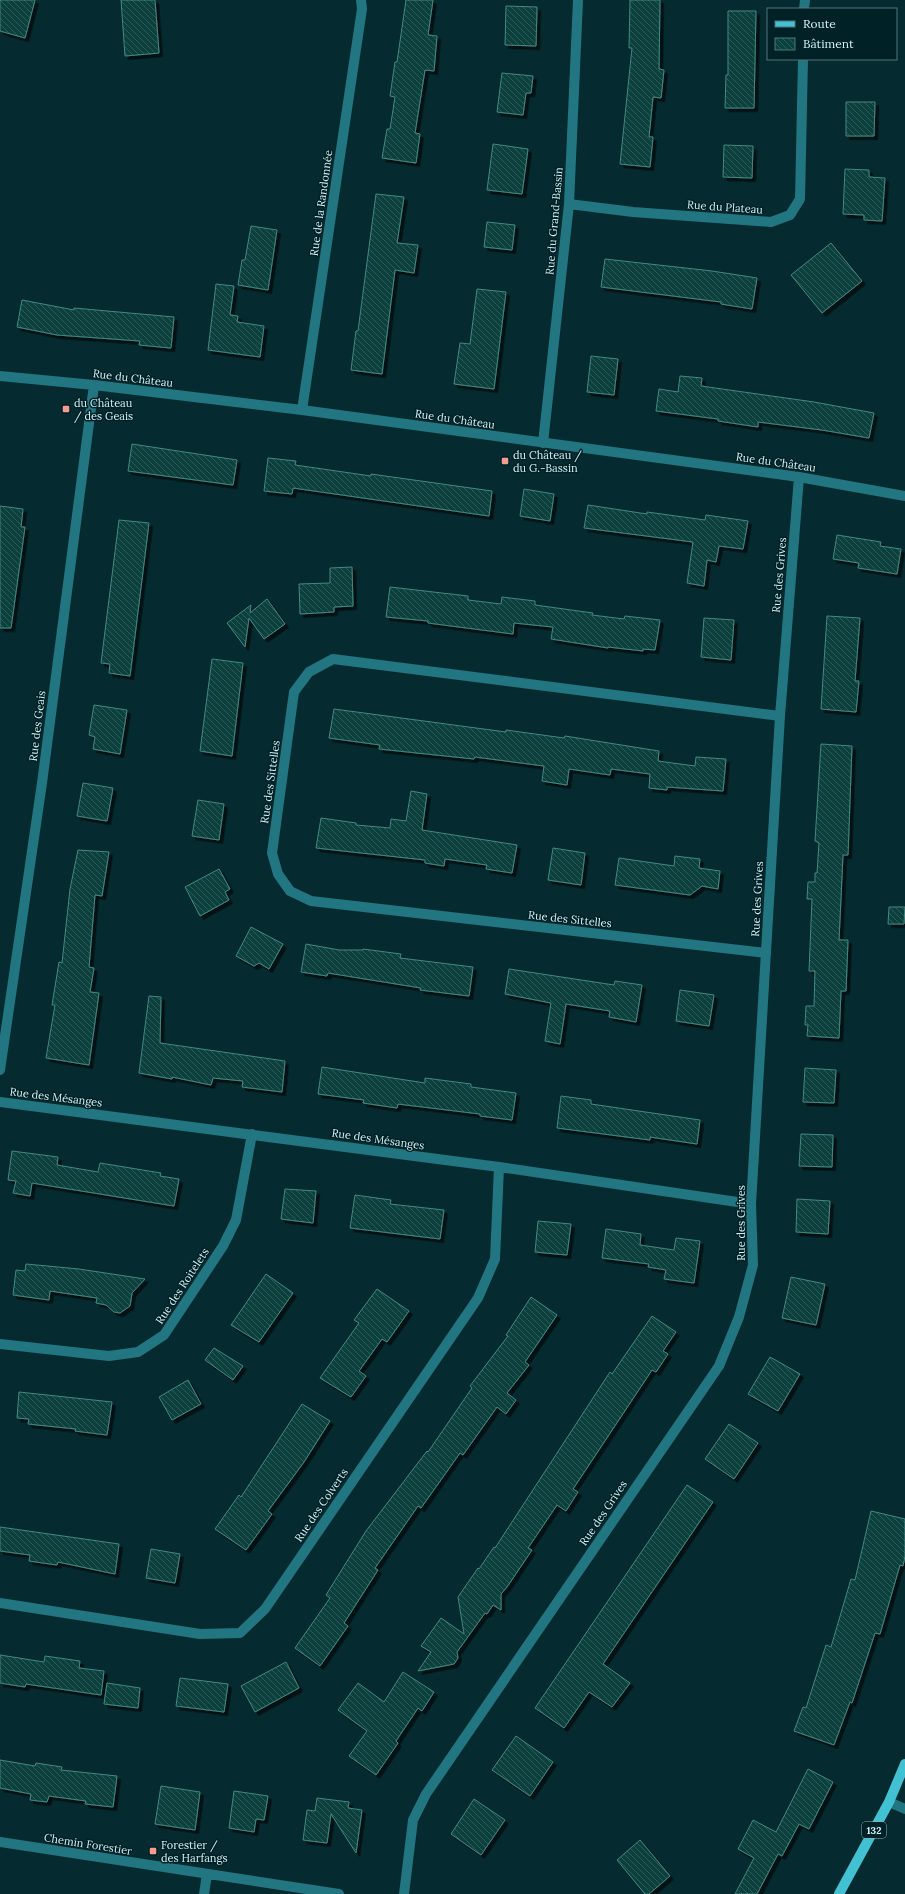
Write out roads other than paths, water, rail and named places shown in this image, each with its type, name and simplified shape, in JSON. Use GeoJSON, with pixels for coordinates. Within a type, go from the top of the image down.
{"type":"FeatureCollection","features":[{"type":"Feature","properties":{"kind":"main road","name":"132"},"geometry":{"type":"LineString","coordinates":[[839,1894],[889,1802],[905,1764]]}},
{"type":"Feature","properties":{"kind":"street","name":"Rue de la Randonnée"},"geometry":{"type":"LineString","coordinates":[[302,410],[362,9],[361,0]]}},
{"type":"Feature","properties":{"kind":"street","name":"Rue du Grand-Bassin"},"geometry":{"type":"LineString","coordinates":[[543,443],[570,204],[578,0]]}},
{"type":"Feature","properties":{"kind":"street","name":"Rue du Plateau"},"geometry":{"type":"LineString","coordinates":[[570,204],[633,212],[771,222],[790,215],[800,200],[803,60]]}},
{"type":"Feature","properties":{"kind":"street","name":"Rue du Château"},"geometry":{"type":"LineString","coordinates":[[0,376],[94,385],[302,410],[799,477],[905,496]]}},
{"type":"Feature","properties":{"kind":"street","name":"Rue des Geais"},"geometry":{"type":"LineString","coordinates":[[0,1070],[42,783],[94,385]]}},
{"type":"Feature","properties":{"kind":"street","name":"Rue des Grives"},"geometry":{"type":"LineString","coordinates":[[404,1894],[412,1820],[426,1794],[719,1366],[739,1317],[753,1265],[751,1204],[780,716],[799,477]]}},
{"type":"Feature","properties":{"kind":"street","name":"Rue des Sittelles"},"geometry":{"type":"LineString","coordinates":[[766,953],[311,901],[290,892],[278,874],[272,853],[294,692],[309,672],[334,659],[780,716]]}},
{"type":"Feature","properties":{"kind":"street","name":"Rue des Mésanges"},"geometry":{"type":"LineString","coordinates":[[0,1102],[499,1167],[751,1204]]}},
{"type":"Feature","properties":{"kind":"street","name":"Rue des Roitelets"},"geometry":{"type":"LineString","coordinates":[[0,1344],[109,1356],[138,1352],[164,1335],[223,1246],[236,1220],[252,1134]]}},
{"type":"Feature","properties":{"kind":"street","name":"Rue des Colverts"},"geometry":{"type":"LineString","coordinates":[[0,1603],[200,1634],[240,1633],[265,1609],[478,1298],[495,1259],[499,1167]]}},
{"type":"Feature","properties":{"kind":"street"},"geometry":{"type":"LineString","coordinates":[[889,1802],[905,1809]]}},
{"type":"Feature","properties":{"kind":"street","name":"Chemin Forestier"},"geometry":{"type":"LineString","coordinates":[[0,1842],[339,1894]]}},
{"type":"Feature","properties":{"kind":"street"},"geometry":{"type":"LineString","coordinates":[[204,1894],[207,1874]]}},
{"type":"Feature","properties":{"kind":"place","name":"du Château / des Geais"},"geometry":{"type":"Point","coordinates":[66,409]}},
{"type":"Feature","properties":{"kind":"place","name":"du Château / du G.-Bassin"},"geometry":{"type":"Point","coordinates":[505,461]}},
{"type":"Feature","properties":{"kind":"place","name":"Forestier / des Harfangs"},"geometry":{"type":"Point","coordinates":[153,1851]}}]}
